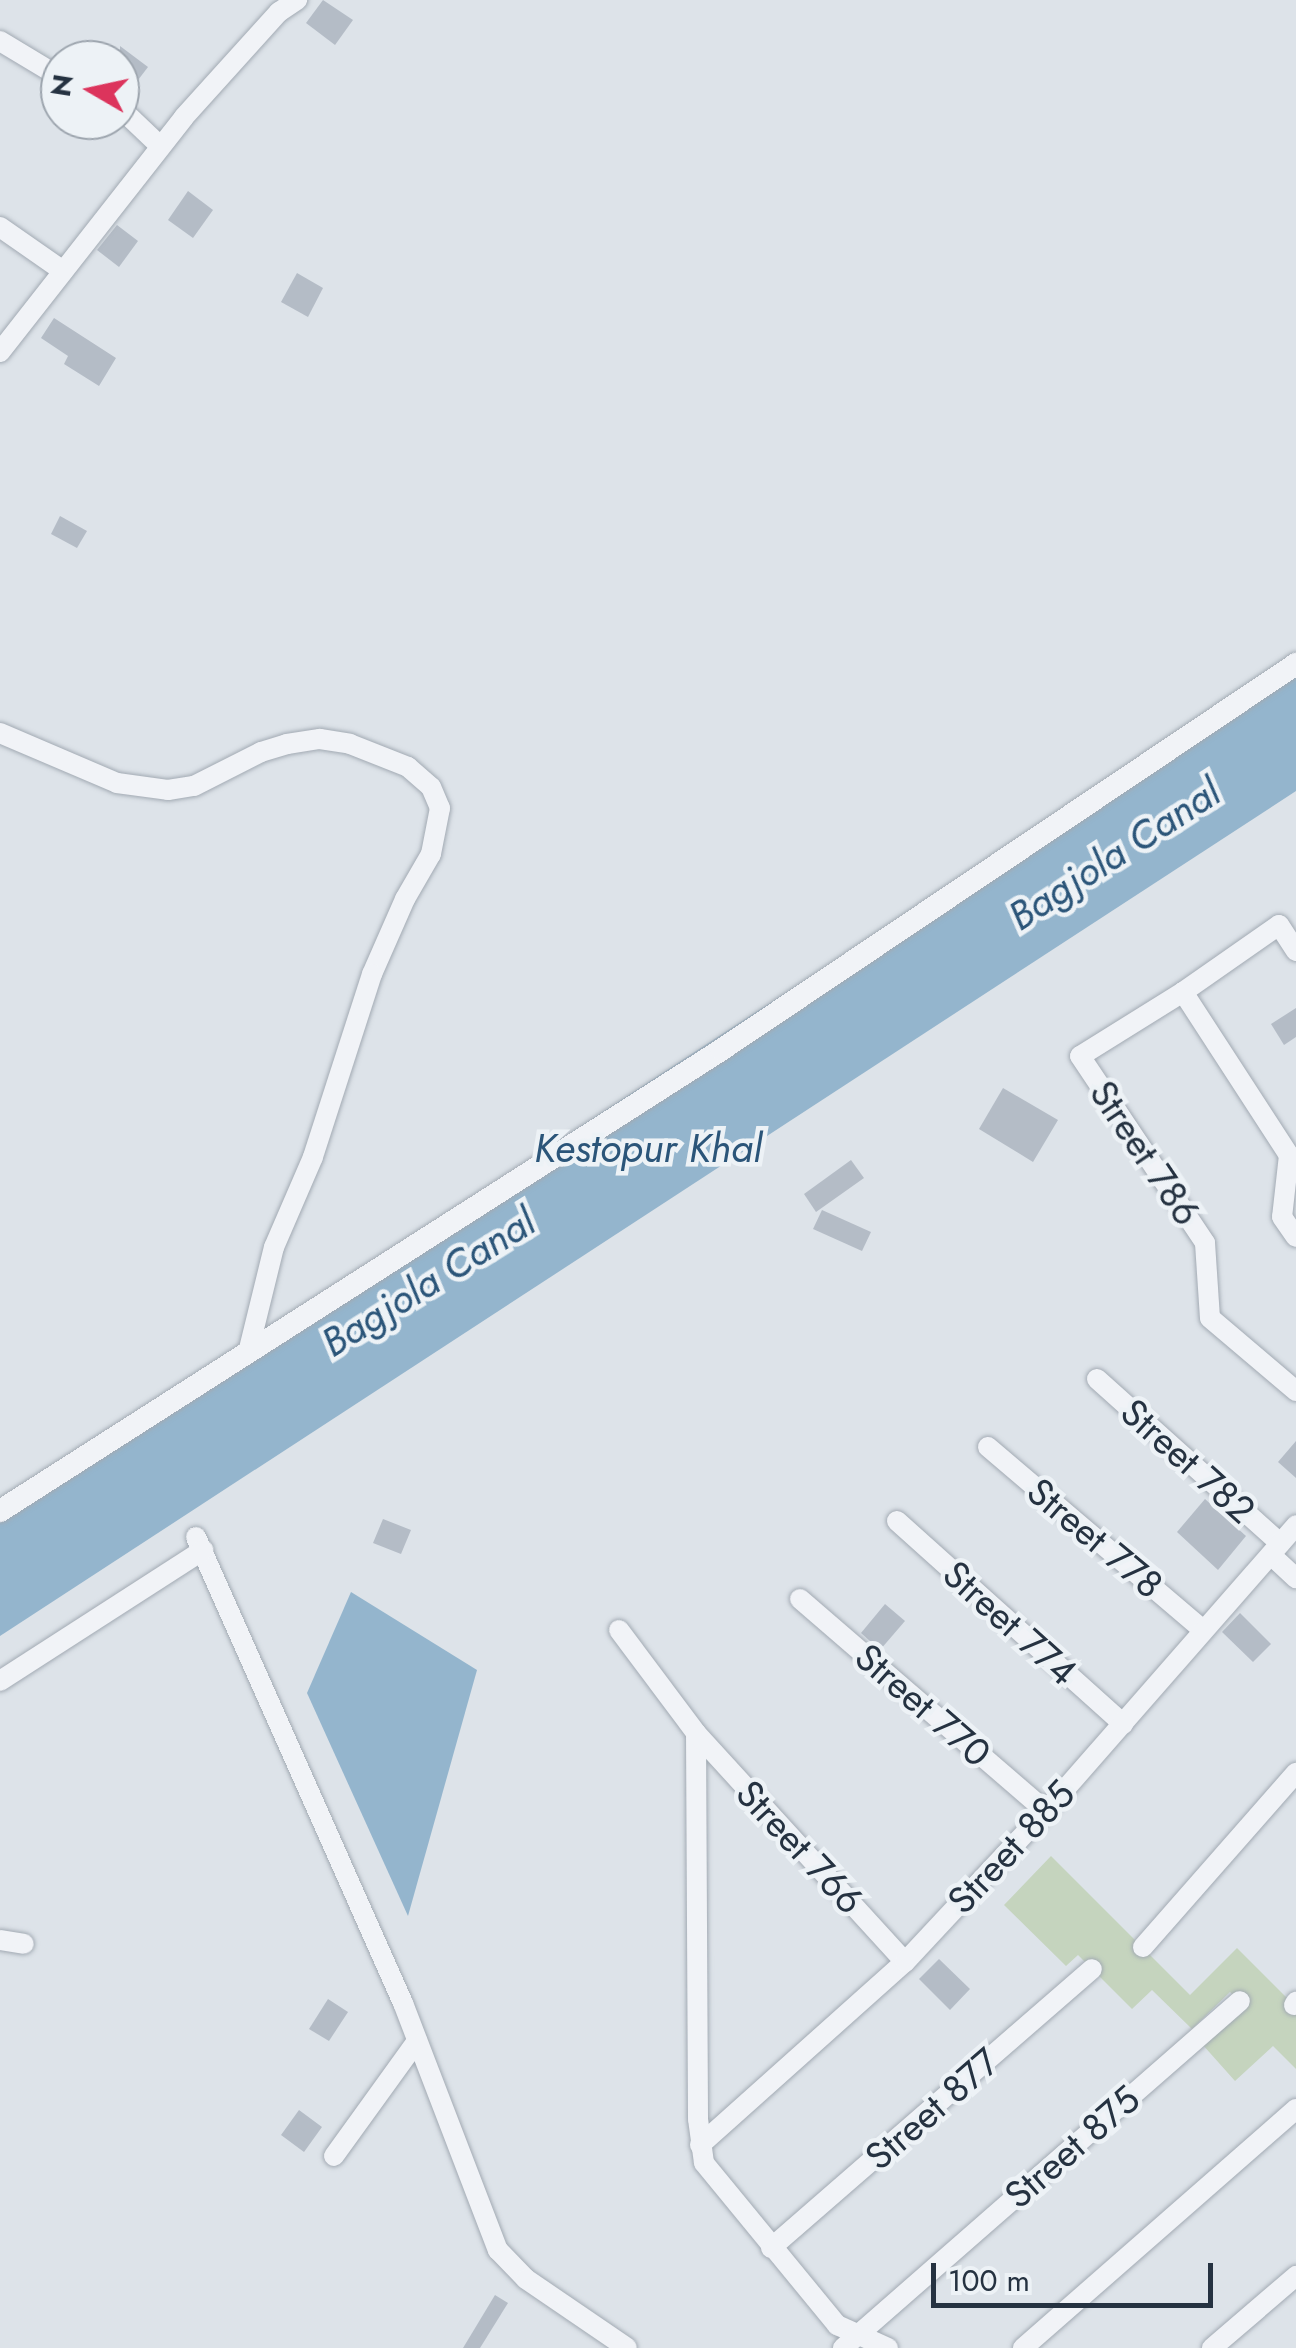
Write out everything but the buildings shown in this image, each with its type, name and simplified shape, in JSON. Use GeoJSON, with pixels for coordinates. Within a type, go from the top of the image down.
{"type":"FeatureCollection","features":[{"type":"Feature","properties":{"kind":"street"},"geometry":{"type":"LineString","coordinates":[[0,352],[160,146],[278,12],[298,0]]}},
{"type":"Feature","properties":{"kind":"street"},"geometry":{"type":"LineString","coordinates":[[0,41],[40,65]]}},
{"type":"Feature","properties":{"kind":"street"},"geometry":{"type":"LineString","coordinates":[[140,127],[160,146]]}},
{"type":"Feature","properties":{"kind":"street"},"geometry":{"type":"LineString","coordinates":[[0,227],[63,271]]}},
{"type":"Feature","properties":{"kind":"street"},"geometry":{"type":"LineString","coordinates":[[0,1510],[129,1434],[249,1349],[720,1050],[1296,664]]}},
{"type":"Feature","properties":{"kind":"street"},"geometry":{"type":"LineString","coordinates":[[0,733],[117,783],[168,790],[194,786],[261,752],[288,744],[320,739],[350,744],[408,767],[431,787],[440,808],[430,854],[404,899],[372,974],[313,1157],[274,1247],[249,1349]]}},
{"type":"Feature","properties":{"kind":"street"},"geometry":{"type":"LineString","coordinates":[[1296,952],[1280,925],[1183,992],[1292,1154],[1282,1217],[1296,1238]]}},
{"type":"Feature","properties":{"kind":"street","name":"Street 786"},"geometry":{"type":"LineString","coordinates":[[1183,992],[1080,1056],[1204,1243],[1210,1318],[1296,1391]]}},
{"type":"Feature","properties":{"kind":"street","name":"Street 782"},"geometry":{"type":"LineString","coordinates":[[1097,1379],[1275,1549],[1296,1578]]}},
{"type":"Feature","properties":{"kind":"street","name":"Street 778"},"geometry":{"type":"LineString","coordinates":[[988,1446],[1202,1629]]}},
{"type":"Feature","properties":{"kind":"street","name":"Street 774"},"geometry":{"type":"LineString","coordinates":[[897,1521],[1123,1724]]}},
{"type":"Feature","properties":{"kind":"street","name":"Street 885"},"geometry":{"type":"LineString","coordinates":[[700,2145],[905,1962],[1123,1724],[1296,1524]]}},
{"type":"Feature","properties":{"kind":"street"},"geometry":{"type":"LineString","coordinates":[[0,1681],[200,1544],[417,2041],[498,2250],[526,2279],[627,2348]]}},
{"type":"Feature","properties":{"kind":"street","name":"Street 770"},"geometry":{"type":"LineString","coordinates":[[800,1599],[1046,1810]]}},
{"type":"Feature","properties":{"kind":"street","name":"Street 766"},"geometry":{"type":"LineString","coordinates":[[619,1630],[696,1733],[905,1962]]}},
{"type":"Feature","properties":{"kind":"street"},"geometry":{"type":"LineString","coordinates":[[696,1733],[700,2145],[704,2163],[718,2185],[837,2325],[888,2348]]}},
{"type":"Feature","properties":{"kind":"street"},"geometry":{"type":"LineString","coordinates":[[1142,1947],[1296,1773]]}},
{"type":"Feature","properties":{"kind":"street"},"geometry":{"type":"LineString","coordinates":[[0,1940],[24,1944]]}},
{"type":"Feature","properties":{"kind":"street","name":"Street 877"},"geometry":{"type":"LineString","coordinates":[[771,2248],[1092,1970]]}},
{"type":"Feature","properties":{"kind":"street","name":"Street 875"},"geometry":{"type":"LineString","coordinates":[[843,2348],[1240,2001]]}},
{"type":"Feature","properties":{"kind":"street"},"geometry":{"type":"LineString","coordinates":[[334,2156],[417,2041]]}},
{"type":"Feature","properties":{"kind":"street"},"geometry":{"type":"LineString","coordinates":[[1023,2348],[1296,2109]]}},
{"type":"Feature","properties":{"kind":"street"},"geometry":{"type":"LineString","coordinates":[[1212,2348],[1296,2276]]}},
{"type":"Feature","properties":{"kind":"green space"},"geometry":{"type":"Polygon","coordinates":[[[1051,1856],[1190,1995],[1237,1948],[1296,2007],[1296,2069],[1273,2046],[1235,2081],[1202,2044],[1244,2006],[1230,1992],[1192,2029],[1152,1990],[1132,2009],[1078,1955],[1066,1966],[1004,1905],[1051,1856]]]}},
{"type":"Feature","properties":{"kind":"water","name":"Kestopur Khal"},"geometry":{"type":"Polygon","coordinates":[[[1296,660],[1296,791],[0,1636],[0,1505],[1296,660]]]}},
{"type":"Feature","properties":{"kind":"water"},"geometry":{"type":"Polygon","coordinates":[[[351,1592],[477,1670],[408,1916],[307,1693],[351,1592]]]}},
{"type":"Feature","properties":{"kind":"water label","name":"Bagjola Canal"},"geometry":{"type":"Point","coordinates":[1114,854]}},
{"type":"Feature","properties":{"kind":"water label","name":"Bagjola Canal"},"geometry":{"type":"Point","coordinates":[428,1282]}}]}
